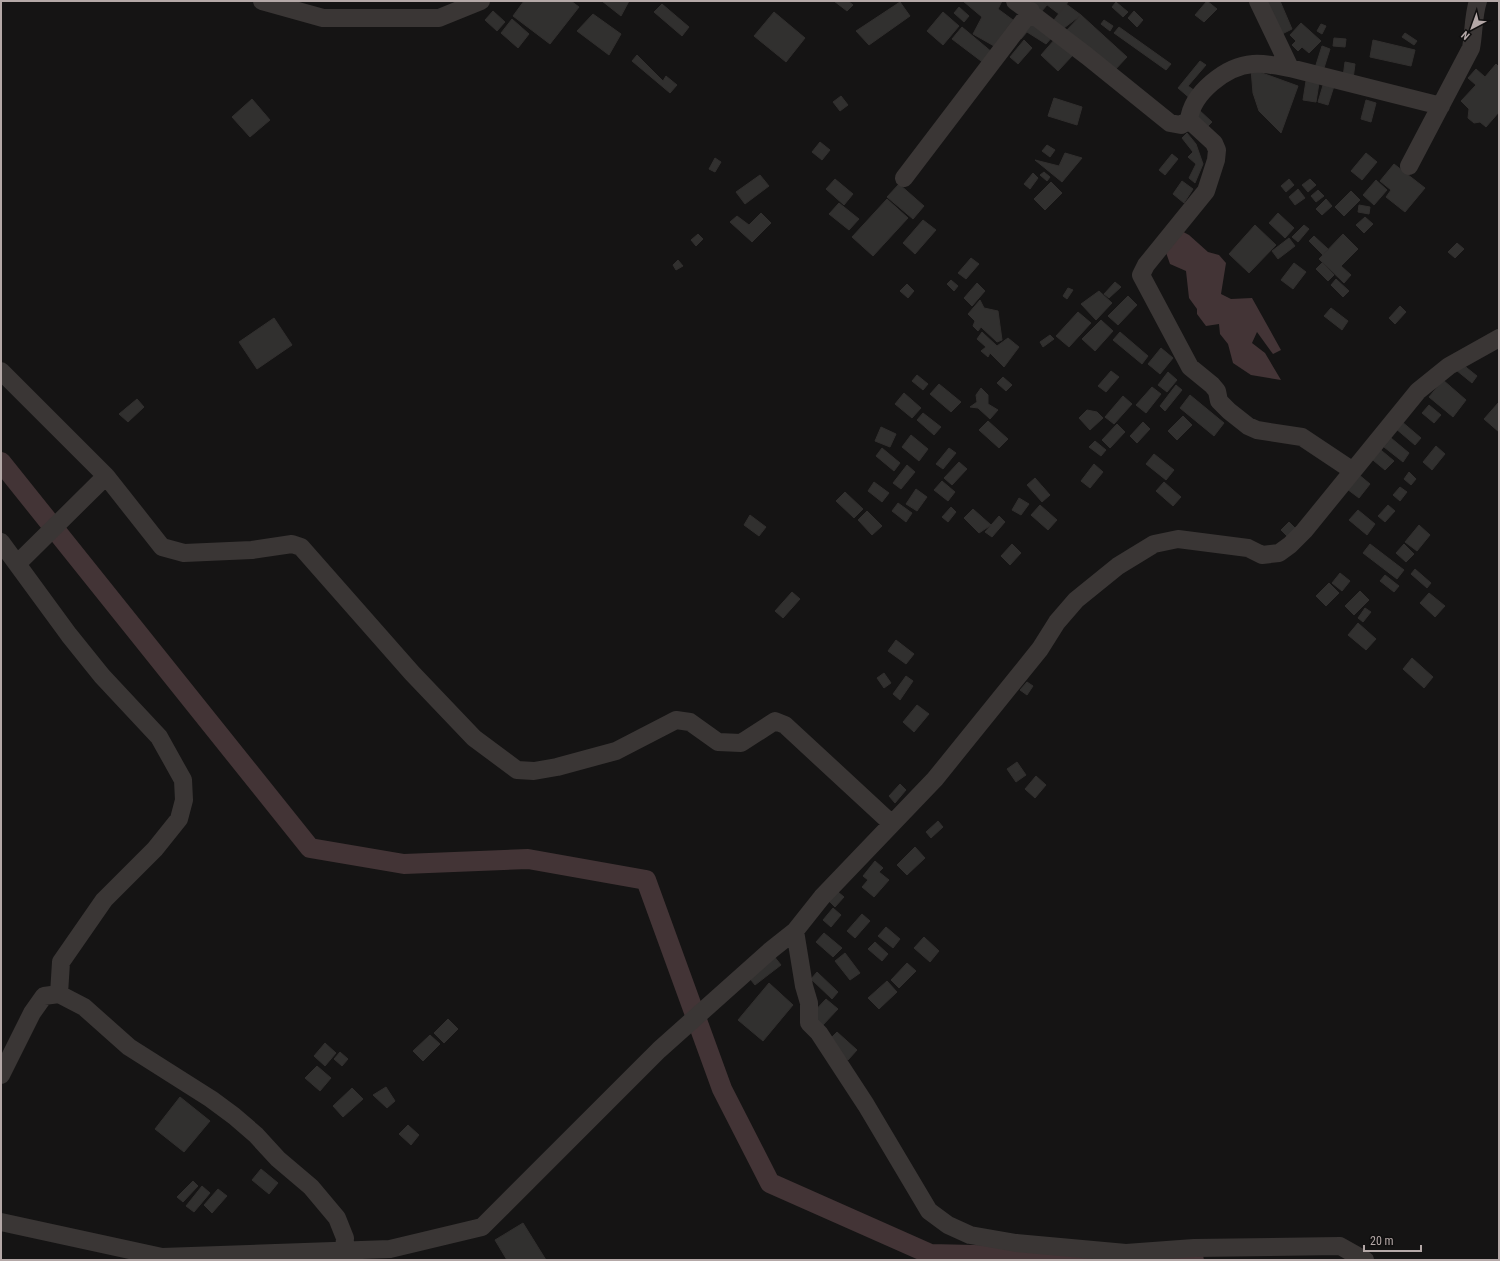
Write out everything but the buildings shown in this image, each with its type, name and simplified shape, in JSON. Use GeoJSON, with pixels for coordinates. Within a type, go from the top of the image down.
{"type":"FeatureCollection","features":[{"type":"Feature","properties":{"kind":"street"},"geometry":{"type":"LineString","coordinates":[[262,1],[323,18],[439,18],[481,1]]}},
{"type":"Feature","properties":{"kind":"street"},"geometry":{"type":"LineString","coordinates":[[1015,1],[1030,11],[1170,123],[1181,125],[1189,120],[1192,108],[1201,93],[1214,81],[1236,68],[1252,64],[1268,64],[1290,68],[1441,106]]}},
{"type":"Feature","properties":{"kind":"street"},"geometry":{"type":"LineString","coordinates":[[1258,1],[1290,68]]}},
{"type":"Feature","properties":{"kind":"street"},"geometry":{"type":"LineString","coordinates":[[1408,166],[1471,48],[1475,32],[1476,9],[1478,1]]}},
{"type":"Feature","properties":{"kind":"street"},"geometry":{"type":"LineString","coordinates":[[904,178],[1030,11]]}},
{"type":"Feature","properties":{"kind":"street"},"geometry":{"type":"LineString","coordinates":[[1189,120],[1214,143],[1217,150],[1216,160],[1206,191],[1146,265],[1141,275],[1144,283],[1190,367],[1217,391],[1218,401],[1248,426],[1257,430],[1302,438],[1353,471]]}},
{"type":"Feature","properties":{"kind":"street"},"geometry":{"type":"LineString","coordinates":[[1,1222],[162,1257],[346,1256],[390,1249],[482,1227],[659,1050],[771,950],[795,931],[822,897],[935,779],[1040,649],[1057,622],[1076,600],[1118,566],[1154,544],[1178,539],[1248,548],[1262,555],[1278,553],[1290,545],[1304,531],[1418,391],[1449,366],[1499,338]]}},
{"type":"Feature","properties":{"kind":"street"},"geometry":{"type":"LineString","coordinates":[[1,371],[106,476],[162,547],[184,553],[252,550],[292,544],[301,547],[412,673],[474,738],[518,770],[534,771],[557,767],[616,751],[676,720],[690,722],[718,742],[741,743],[775,721],[785,725],[892,824]]}},
{"type":"Feature","properties":{"kind":"street"},"geometry":{"type":"LineString","coordinates":[[18,563],[85,499],[106,476]]}},
{"type":"Feature","properties":{"kind":"street"},"geometry":{"type":"LineString","coordinates":[[1,542],[18,563],[69,635],[102,676],[160,737],[183,780],[184,800],[179,819],[155,849],[104,900],[61,962],[59,994]]}},
{"type":"Feature","properties":{"kind":"street"},"geometry":{"type":"LineString","coordinates":[[795,931],[804,986],[809,1003],[809,1022],[866,1105],[929,1211],[948,1225],[970,1235],[1016,1243],[1126,1253],[1194,1248],[1340,1246],[1365,1260]]}},
{"type":"Feature","properties":{"kind":"street"},"geometry":{"type":"LineString","coordinates":[[1,1075],[32,1013],[44,996],[59,994],[84,1007],[129,1047],[211,1099],[256,1136],[278,1159],[311,1187],[337,1218],[345,1238],[346,1256]]}},
{"type":"Feature","properties":{"kind":"shaded area"},"geometry":{"type":"Polygon","coordinates":[[[1176,228],[1189,235],[1208,252],[1219,255],[1226,263],[1221,294],[1231,299],[1252,298],[1281,350],[1273,354],[1257,332],[1252,343],[1265,353],[1281,380],[1251,375],[1233,363],[1228,344],[1220,334],[1219,324],[1206,326],[1197,314],[1197,309],[1189,298],[1186,271],[1170,264],[1163,244],[1176,228]]]}},
{"type":"Feature","properties":{"kind":"waterway"},"geometry":{"type":"LineString","coordinates":[[1,462],[310,848],[404,864],[528,859],[646,880],[722,1089],[770,1183],[930,1254],[1100,1258]]}},
{"type":"Feature","properties":{"kind":"waterway"},"geometry":{"type":"LineString","coordinates":[[1136,1259],[1194,1260]]}}]}
